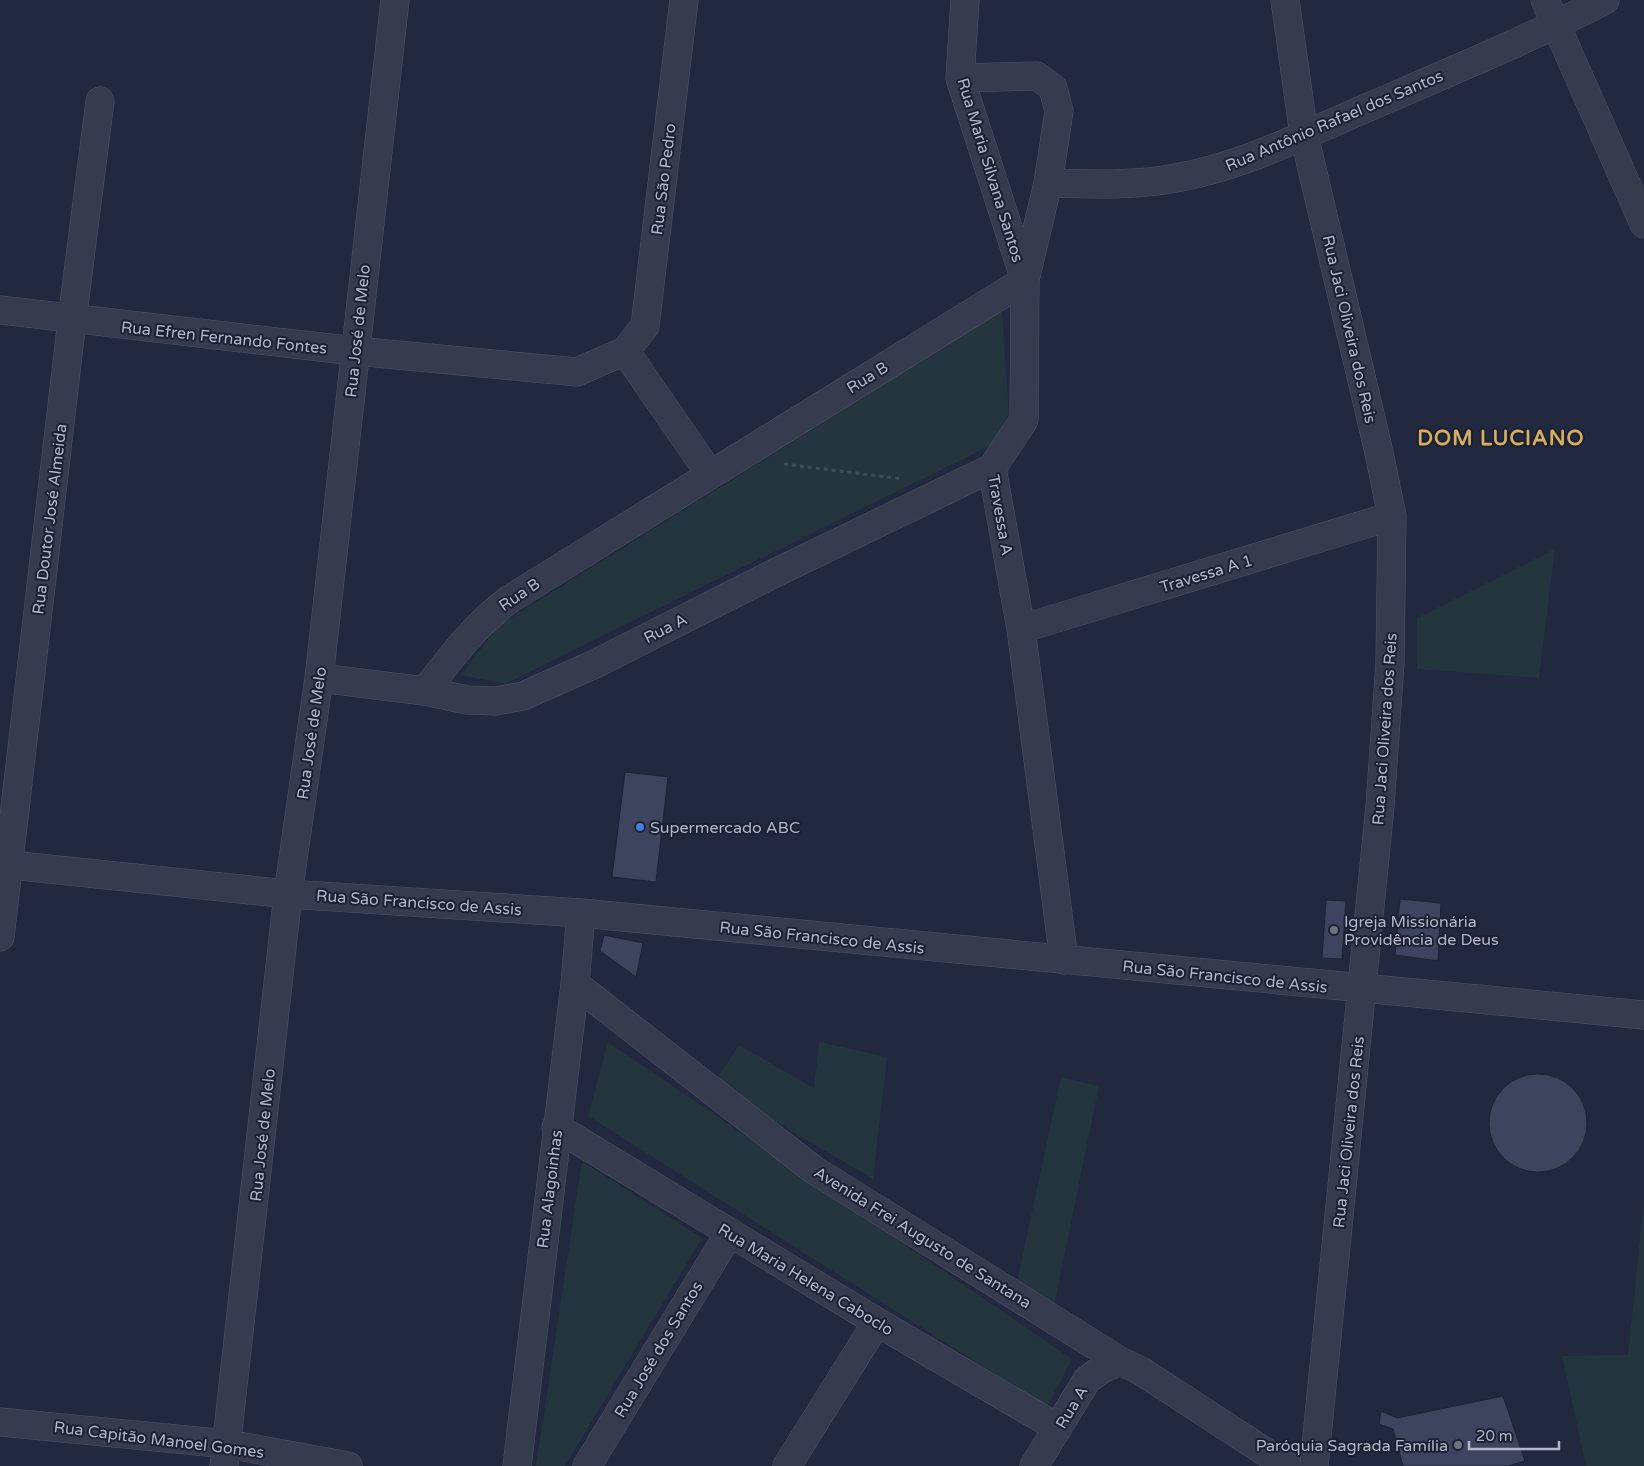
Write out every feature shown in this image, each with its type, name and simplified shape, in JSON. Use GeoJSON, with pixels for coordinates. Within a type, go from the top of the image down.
{"type":"FeatureCollection","features":[{"type":"Feature","properties":{"kind":"street","name":"Rua José de Melo"},"geometry":{"type":"LineString","coordinates":[[226,1455],[288,894],[319,678],[395,0]]}},
{"type":"Feature","properties":{"kind":"street","name":"Rua São Pedro"},"geometry":{"type":"LineString","coordinates":[[625,351],[645,326],[684,0]]}},
{"type":"Feature","properties":{"kind":"street","name":"Rua Maria Silvana Santos"},"geometry":{"type":"LineString","coordinates":[[965,0],[960,78],[1024,280]]}},
{"type":"Feature","properties":{"kind":"street","name":"Rua Jaci Oliveira dos Reis"},"geometry":{"type":"LineString","coordinates":[[1285,0],[1304,135],[1378,448],[1392,516],[1390,663],[1380,806],[1314,1466]]}},
{"type":"Feature","properties":{"kind":"street"},"geometry":{"type":"LineString","coordinates":[[1545,0],[1644,224]]}},
{"type":"Feature","properties":{"kind":"street","name":"Rua Antônio Rafael dos Santos"},"geometry":{"type":"LineString","coordinates":[[1048,183],[1128,184],[1176,178],[1226,167],[1557,25],[1605,0]]}},
{"type":"Feature","properties":{"kind":"street","name":"Travessa A"},"geometry":{"type":"LineString","coordinates":[[960,78],[1037,76],[1049,83],[1056,96],[1059,111],[1048,183],[1024,280],[1024,420],[992,468],[1021,629],[1064,960]]}},
{"type":"Feature","properties":{"kind":"street","name":"Rua Doutor José Almeida"},"geometry":{"type":"LineString","coordinates":[[0,937],[5,864],[100,101]]}},
{"type":"Feature","properties":{"kind":"street","name":"Rua B"},"geometry":{"type":"LineString","coordinates":[[425,691],[465,639],[485,618],[544,577],[1024,280]]}},
{"type":"Feature","properties":{"kind":"street","name":"Rua Efren Fernando Fontes"},"geometry":{"type":"LineString","coordinates":[[0,310],[72,320],[355,351],[577,372],[625,351]]}},
{"type":"Feature","properties":{"kind":"street"},"geometry":{"type":"LineString","coordinates":[[625,351],[710,474]]}},
{"type":"Feature","properties":{"kind":"street","name":"Rua A"},"geometry":{"type":"LineString","coordinates":[[319,678],[425,691],[467,700],[496,701],[523,696],[545,688],[992,468]]}},
{"type":"Feature","properties":{"kind":"street","name":"Travessa A 1"},"geometry":{"type":"LineString","coordinates":[[1021,629],[1392,516]]}},
{"type":"Feature","properties":{"kind":"street","name":"Rua São Francisco de Assis"},"geometry":{"type":"LineString","coordinates":[[5,864],[288,894],[581,913],[1362,989],[1643,1010]]}},
{"type":"Feature","properties":{"kind":"street","name":"Rua Alagoinhas"},"geometry":{"type":"LineString","coordinates":[[517,1466],[581,913]]}},
{"type":"Feature","properties":{"kind":"street","name":"Avenida Frei Augusto de Santana"},"geometry":{"type":"LineString","coordinates":[[574,984],[814,1170],[1120,1361],[1141,1371],[1287,1466]]}},
{"type":"Feature","properties":{"kind":"street","name":"Rua Maria Helena Caboclo"},"geometry":{"type":"LineString","coordinates":[[556,1126],[877,1322],[1058,1428]]}},
{"type":"Feature","properties":{"kind":"street","name":"Rua José dos Santos"},"geometry":{"type":"LineString","coordinates":[[587,1466],[730,1232]]}},
{"type":"Feature","properties":{"kind":"street"},"geometry":{"type":"LineString","coordinates":[[787,1466],[877,1322]]}},
{"type":"Feature","properties":{"kind":"street","name":"Rua A"},"geometry":{"type":"LineString","coordinates":[[1034,1466],[1087,1380],[1120,1361]]}},
{"type":"Feature","properties":{"kind":"street","name":"Rua Capitão Manoel Gomes"},"geometry":{"type":"LineString","coordinates":[[0,1422],[226,1455],[348,1466]]}},
{"type":"Feature","properties":{"kind":"path"},"geometry":{"type":"LineString","coordinates":[[737,458],[908,480]]}},
{"type":"Feature","properties":{"kind":"shaded area"},"geometry":{"type":"Polygon","coordinates":[[[1002,311],[1009,412],[996,443],[505,684],[461,675],[498,626],[1002,311]]]}},
{"type":"Feature","properties":{"kind":"shaded area"},"geometry":{"type":"Polygon","coordinates":[[[1555,549],[1539,678],[1417,669],[1417,618],[1555,549]]]}},
{"type":"Feature","properties":{"kind":"shaded area"},"geometry":{"type":"Polygon","coordinates":[[[608,1042],[1072,1359],[1047,1407],[588,1116],[608,1042]]]}},
{"type":"Feature","properties":{"kind":"shaded area"},"geometry":{"type":"Polygon","coordinates":[[[819,1042],[887,1057],[873,1179],[713,1085],[739,1045],[814,1088],[819,1042]]]}},
{"type":"Feature","properties":{"kind":"shaded area"},"geometry":{"type":"Polygon","coordinates":[[[1061,1077],[1099,1086],[1053,1311],[1017,1281],[1061,1077]]]}},
{"type":"Feature","properties":{"kind":"shaded area"},"geometry":{"type":"Polygon","coordinates":[[[582,1161],[702,1238],[565,1466],[536,1466],[582,1161]]]}},
{"type":"Feature","properties":{"kind":"shaded area"},"geometry":{"type":"Polygon","coordinates":[[[1644,1201],[1644,1466],[1586,1466],[1562,1356],[1628,1355],[1644,1201]]]}},
{"type":"Feature","properties":{"kind":"building","name":"Supermercado ABC"},"geometry":{"type":"Polygon","coordinates":[[[625,772],[668,777],[656,882],[612,877],[625,772]]]}},
{"type":"Feature","properties":{"kind":"building"},"geometry":{"type":"Polygon","coordinates":[[[1400,899],[1441,903],[1438,961],[1395,955],[1400,899]]]}},
{"type":"Feature","properties":{"kind":"building","name":"Igreja Missionária Providência de Deus"},"geometry":{"type":"Polygon","coordinates":[[[1326,900],[1346,901],[1342,959],[1322,958],[1326,900]]]}},
{"type":"Feature","properties":{"kind":"building"},"geometry":{"type":"Polygon","coordinates":[[[604,935],[643,943],[636,977],[600,951],[604,935]]]}},
{"type":"Feature","properties":{"kind":"building"},"geometry":{"type":"Polygon","coordinates":[[[1538,1074],[1557,1078],[1573,1088],[1583,1104],[1587,1123],[1583,1142],[1573,1158],[1557,1168],[1538,1172],[1519,1168],[1503,1158],[1493,1142],[1489,1123],[1493,1104],[1503,1088],[1519,1078],[1538,1074]]]}},
{"type":"Feature","properties":{"kind":"building","name":"Paróquia Sagrada Família"},"geometry":{"type":"Polygon","coordinates":[[[1503,1396],[1525,1461],[1508,1466],[1403,1466],[1393,1429],[1379,1424],[1381,1411],[1397,1418],[1503,1396]]]}},
{"type":"Feature","properties":{"kind":"place","name":"Supermercado ABC"},"geometry":{"type":"Point","coordinates":[640,827]}},
{"type":"Feature","properties":{"kind":"place","name":"Igreja Missionária Providência de Deus"},"geometry":{"type":"Point","coordinates":[1334,930]}},
{"type":"Feature","properties":{"kind":"place","name":"Paróquia Sagrada Família"},"geometry":{"type":"Point","coordinates":[1458,1445]}},
{"type":"Feature","properties":{"kind":"district","name":"DOM LUCIANO"},"geometry":{"type":"Point","coordinates":[1501,438]}}]}
